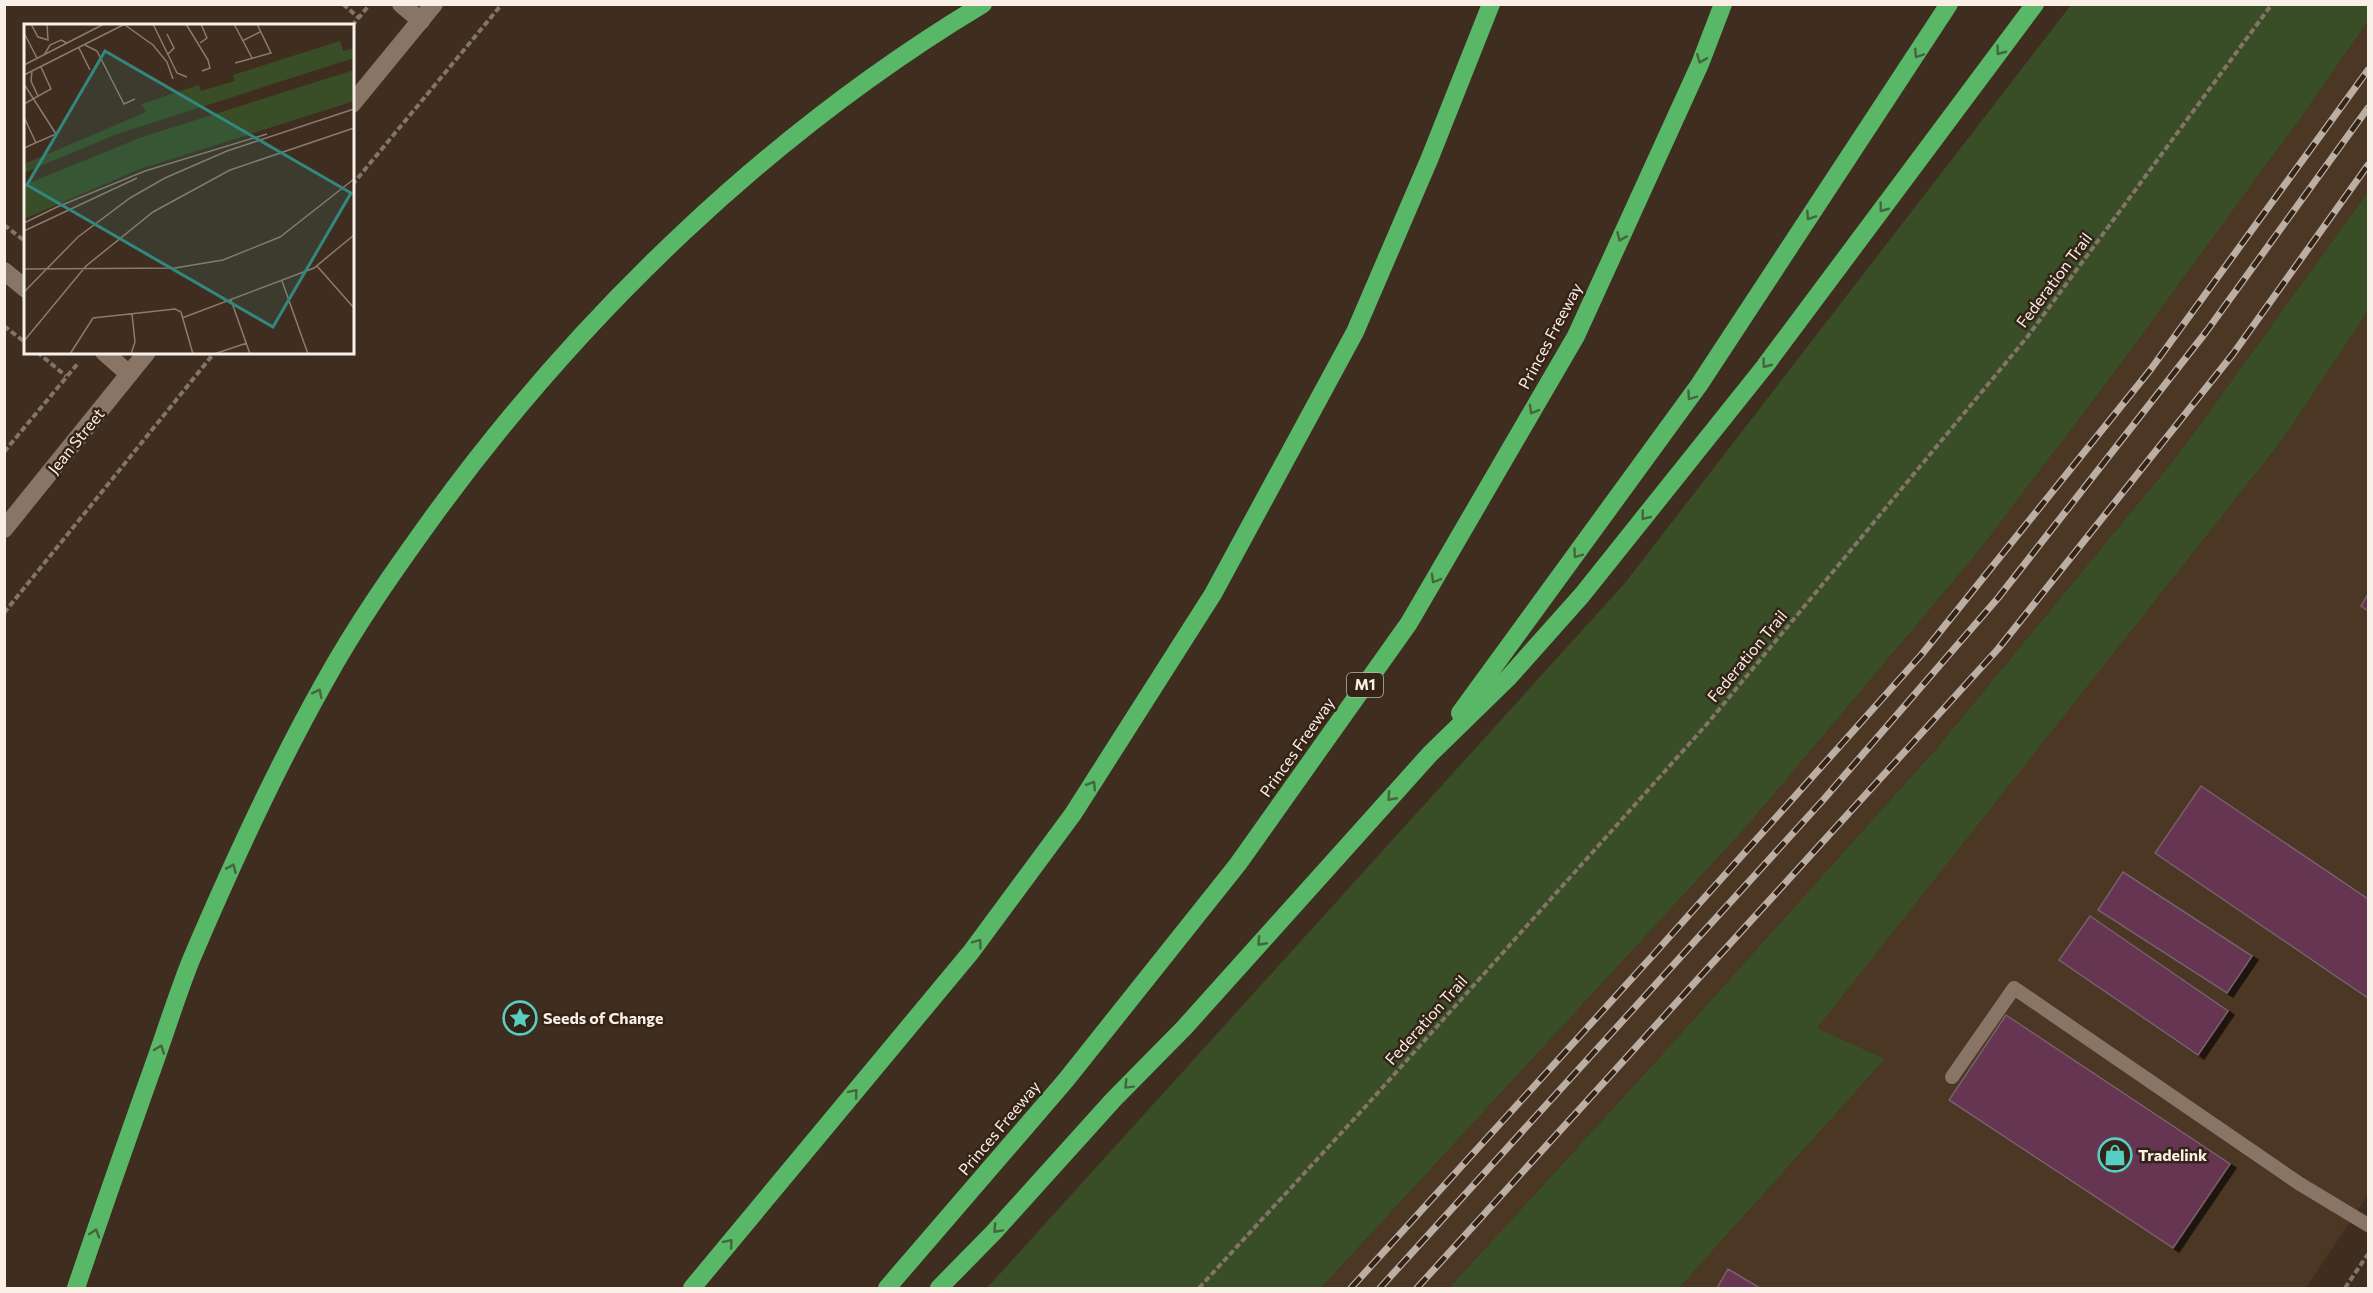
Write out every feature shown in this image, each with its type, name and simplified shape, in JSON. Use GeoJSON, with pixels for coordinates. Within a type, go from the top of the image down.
{"type":"FeatureCollection","features":[{"type":"Feature","properties":{"kind":"highway"},"geometry":{"type":"LineString","coordinates":[[76,1288],[190,963],[250,827],[325,681],[388,579],[464,475],[540,380],[641,275],[720,200],[797,134],[881,71],[983,4]]}},
{"type":"Feature","properties":{"kind":"highway"},"geometry":{"type":"LineString","coordinates":[[692,1288],[971,952],[1072,814],[1213,594],[1355,332],[1429,160],[1491,4]]}},
{"type":"Feature","properties":{"kind":"highway","name":"Princes Freeway"},"geometry":{"type":"LineString","coordinates":[[887,1288],[1066,1080],[1238,864],[1409,623],[1576,336],[1700,64],[1723,4]]}},
{"type":"Feature","properties":{"kind":"highway"},"geometry":{"type":"LineString","coordinates":[[1430,754],[1699,385],[1949,4]]}},
{"type":"Feature","properties":{"kind":"highway"},"geometry":{"type":"LineString","coordinates":[[939,1288],[994,1232],[1114,1099],[1184,1028],[1430,754],[1509,677],[1582,595],[1765,366],[2035,4]]}},
{"type":"Feature","properties":{"kind":"street"},"geometry":{"type":"LineString","coordinates":[[401,4],[421,21]]}},
{"type":"Feature","properties":{"kind":"street"},"geometry":{"type":"LineString","coordinates":[[354,102],[434,4]]}},
{"type":"Feature","properties":{"kind":"street"},"geometry":{"type":"LineString","coordinates":[[4,271],[24,286]]}},
{"type":"Feature","properties":{"kind":"street"},"geometry":{"type":"LineString","coordinates":[[106,354],[129,374]]}},
{"type":"Feature","properties":{"kind":"street","name":"Jean Street"},"geometry":{"type":"LineString","coordinates":[[4,529],[145,354]]}},
{"type":"Feature","properties":{"kind":"lane"},"geometry":{"type":"LineString","coordinates":[[1952,1077],[2014,988],[2300,1184],[2368,1225]]}},
{"type":"Feature","properties":{"kind":"path"},"geometry":{"type":"LineString","coordinates":[[343,4],[359,18]]}},
{"type":"Feature","properties":{"kind":"path"},"geometry":{"type":"LineString","coordinates":[[354,24],[370,4]]}},
{"type":"Feature","properties":{"kind":"path"},"geometry":{"type":"LineString","coordinates":[[354,183],[502,4]]}},
{"type":"Feature","properties":{"kind":"path","name":"Federation Trail"},"geometry":{"type":"LineString","coordinates":[[1199,1288],[1366,1106],[1707,724],[2028,336],[2272,4]]}},
{"type":"Feature","properties":{"kind":"path"},"geometry":{"type":"LineString","coordinates":[[4,225],[24,240]]}},
{"type":"Feature","properties":{"kind":"path"},"geometry":{"type":"LineString","coordinates":[[4,326],[24,341]]}},
{"type":"Feature","properties":{"kind":"path"},"geometry":{"type":"LineString","coordinates":[[39,354],[66,376]]}},
{"type":"Feature","properties":{"kind":"path"},"geometry":{"type":"LineString","coordinates":[[4,613],[213,354]]}},
{"type":"Feature","properties":{"kind":"path"},"geometry":{"type":"LineString","coordinates":[[4,452],[80,360]]}},
{"type":"Feature","properties":{"kind":"path"},"geometry":{"type":"LineString","coordinates":[[2345,1288],[2368,1254]]}},
{"type":"Feature","properties":{"kind":"shaded area"},"geometry":{"type":"Polygon","coordinates":[[[2368,21],[2368,192],[2178,455],[1937,748],[1449,1288],[1321,1288],[1747,826],[1978,552],[2125,358],[2307,109],[2368,21]]]}},
{"type":"Feature","properties":{"kind":"shaded area"},"geometry":{"type":"Polygon","coordinates":[[[2368,311],[2368,1195],[2306,1288],[1679,1288],[1885,1059],[1816,1028],[2283,439],[2368,311]]]}},
{"type":"Feature","properties":{"kind":"green space"},"geometry":{"type":"Polygon","coordinates":[[[2071,5],[2368,5],[2368,21],[2307,109],[2125,358],[1978,552],[1747,826],[1321,1288],[987,1288],[1625,583],[2071,5]]]}},
{"type":"Feature","properties":{"kind":"green space"},"geometry":{"type":"Polygon","coordinates":[[[2368,192],[2368,311],[2283,439],[1817,1028],[1885,1059],[1679,1288],[1449,1288],[1937,748],[2178,455],[2368,192]]]}},
{"type":"Feature","properties":{"kind":"building"},"geometry":{"type":"Polygon","coordinates":[[[2368,594],[2368,611],[2361,606],[2368,594]]]}},
{"type":"Feature","properties":{"kind":"building"},"geometry":{"type":"Polygon","coordinates":[[[2201,786],[2368,899],[2368,998],[2155,853],[2201,786]]]}},
{"type":"Feature","properties":{"kind":"building"},"geometry":{"type":"Polygon","coordinates":[[[2123,872],[2252,956],[2227,993],[2098,910],[2123,872]]]}},
{"type":"Feature","properties":{"kind":"building"},"geometry":{"type":"Polygon","coordinates":[[[2090,916],[2228,1011],[2198,1055],[2059,960],[2090,916]]]}},
{"type":"Feature","properties":{"kind":"building"},"geometry":{"type":"Polygon","coordinates":[[[2006,1015],[2230,1164],[2173,1248],[1949,1100],[2006,1015]]]}},
{"type":"Feature","properties":{"kind":"building"},"geometry":{"type":"Polygon","coordinates":[[[1728,1269],[1760,1288],[1717,1288],[1728,1269]]]}},
{"type":"Feature","properties":{"kind":"railway"},"geometry":{"type":"LineString","coordinates":[[1351,1288],[1922,654],[2151,369],[2368,70]]}},
{"type":"Feature","properties":{"kind":"railway"},"geometry":{"type":"LineString","coordinates":[[1380,1288],[1824,799],[1998,598],[2206,332],[2368,108]]}},
{"type":"Feature","properties":{"kind":"railway"},"geometry":{"type":"LineString","coordinates":[[1417,1288],[1998,649],[2233,354],[2368,165]]}},
{"type":"Feature","properties":{"kind":"place","name":"Seeds of Change"},"geometry":{"type":"Point","coordinates":[520,1018]}},
{"type":"Feature","properties":{"kind":"place","name":"Tradelink"},"geometry":{"type":"Point","coordinates":[2115,1155]}}]}
